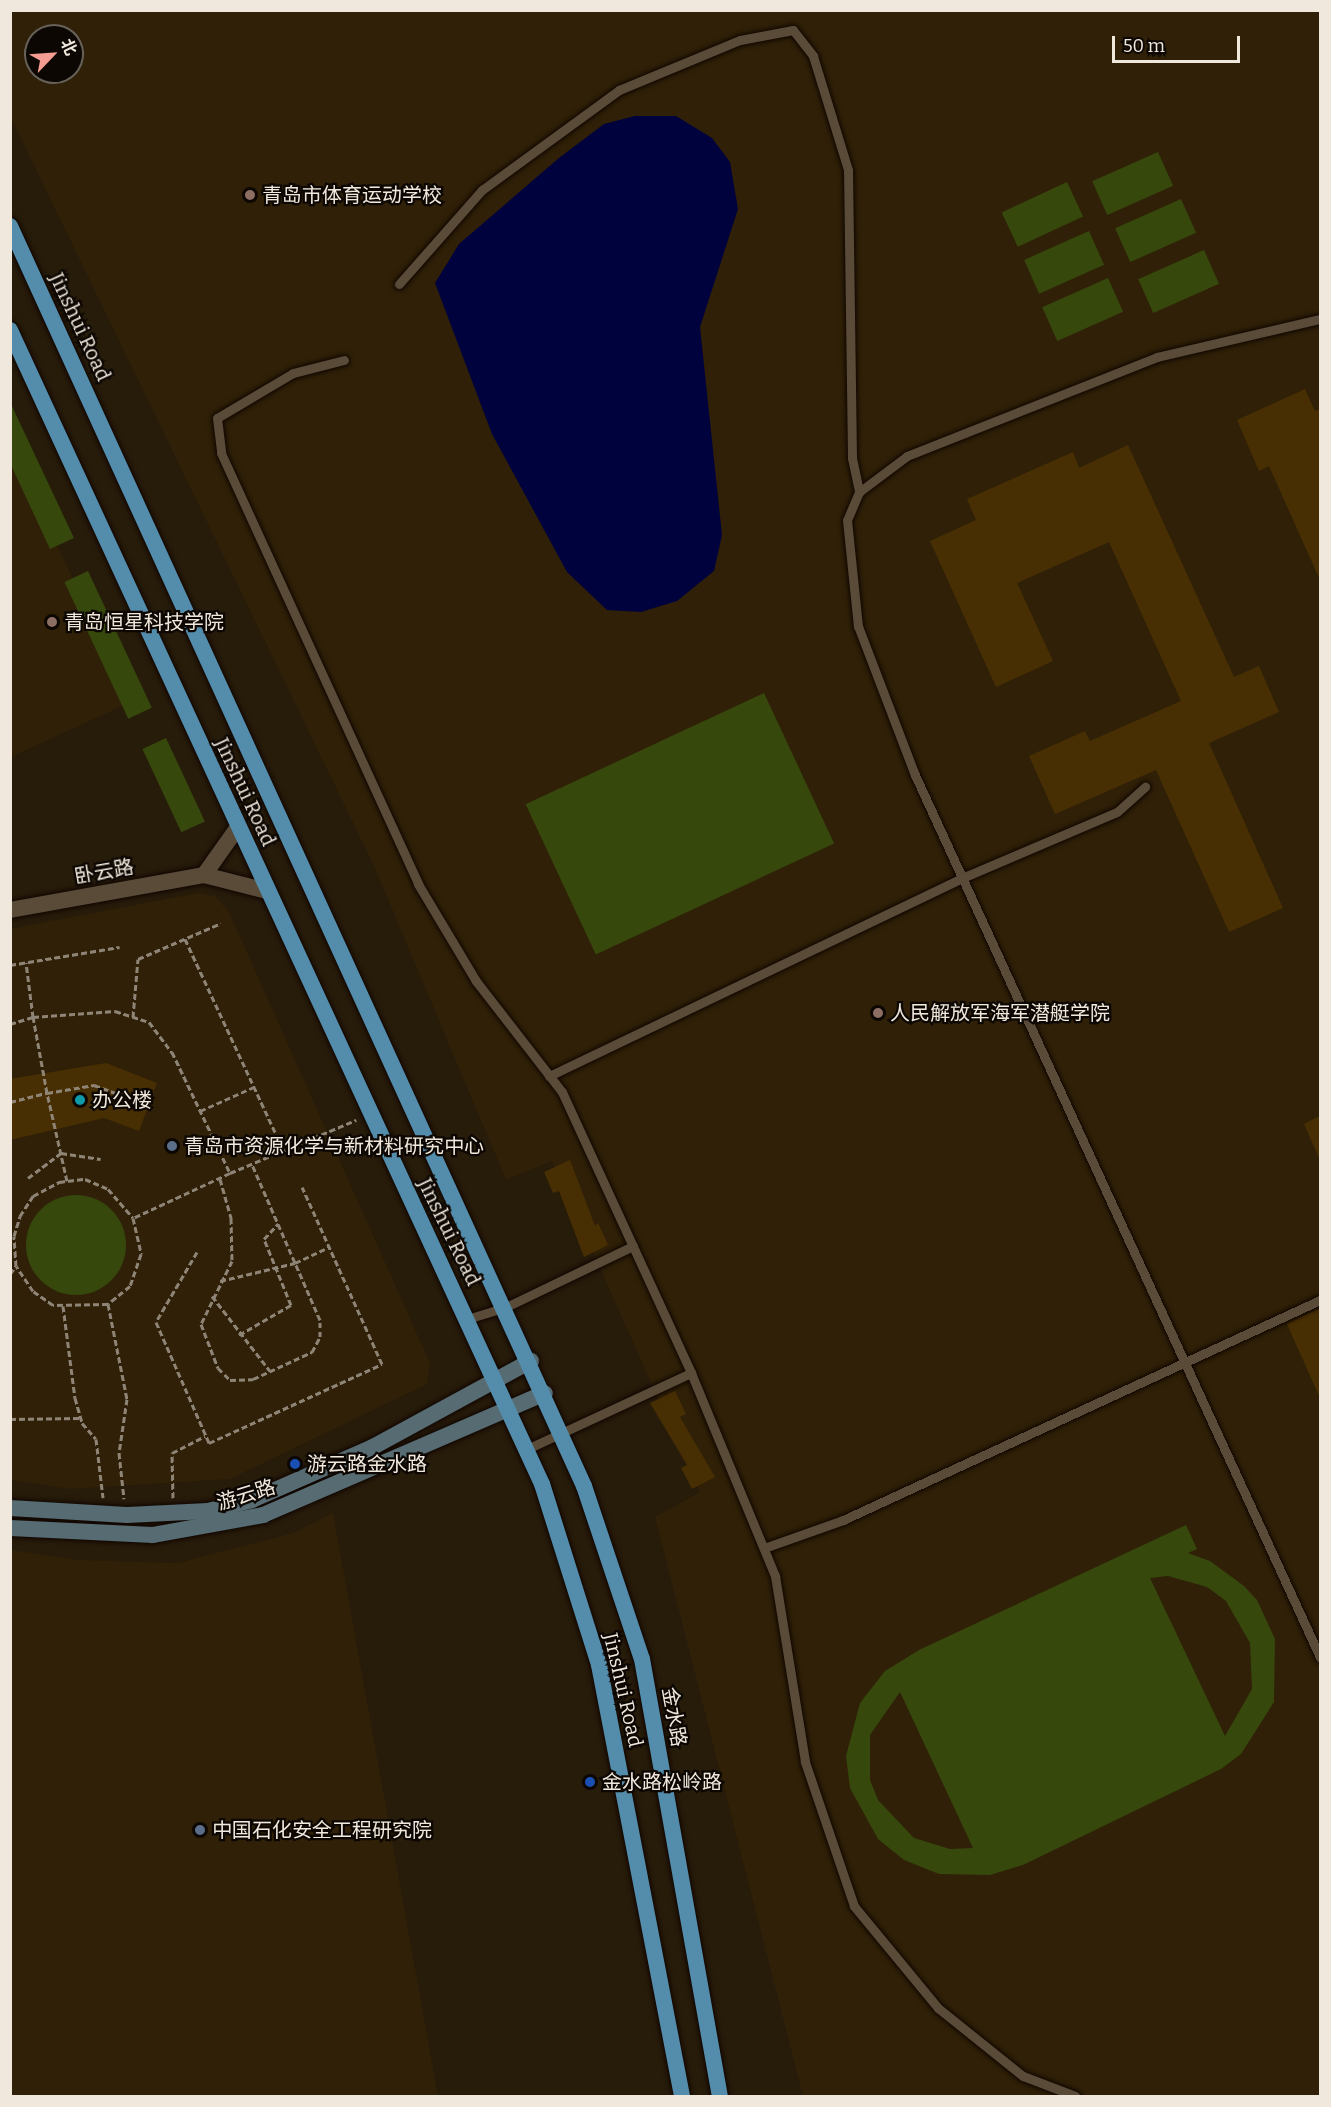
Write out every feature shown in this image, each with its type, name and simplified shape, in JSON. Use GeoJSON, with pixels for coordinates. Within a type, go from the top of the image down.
{"type":"FeatureCollection","features":[{"type":"Feature","properties":{"kind":"main road","name":"Jinshui Road"},"geometry":{"type":"LineString","coordinates":[[10,226],[531,1361]]}},
{"type":"Feature","properties":{"kind":"main road","name":"Jinshui Road"},"geometry":{"type":"LineString","coordinates":[[10,330],[370,1115],[497,1380],[527,1449],[599,1665],[682,2097]]}},
{"type":"Feature","properties":{"kind":"main road","name":"游云路"},"geometry":{"type":"LineString","coordinates":[[10,1508],[127,1515],[173,1513],[252,1500],[373,1447],[531,1361]]}},
{"type":"Feature","properties":{"kind":"main road","name":"金水路"},"geometry":{"type":"LineString","coordinates":[[531,1361],[563,1434],[642,1659],[720,2097]]}},
{"type":"Feature","properties":{"kind":"main road","name":"游云路"},"geometry":{"type":"LineString","coordinates":[[10,1528],[153,1535],[263,1515],[545,1393]]}},
{"type":"Feature","properties":{"kind":"street"},"geometry":{"type":"LineString","coordinates":[[204,875],[238,827]]}},
{"type":"Feature","properties":{"kind":"street","name":"卧云路"},"geometry":{"type":"LineString","coordinates":[[10,910],[204,875],[267,891]]}},
{"type":"Feature","properties":{"kind":"lane"},"geometry":{"type":"LineString","coordinates":[[399,284],[482,190],[619,90],[740,40],[793,30],[813,56],[848,170],[852,458],[859,492]]}},
{"type":"Feature","properties":{"kind":"lane"},"geometry":{"type":"LineString","coordinates":[[1320,318],[1157,357],[908,456],[859,492],[847,520],[858,626],[915,775],[1320,1657]]}},
{"type":"Feature","properties":{"kind":"lane"},"geometry":{"type":"LineString","coordinates":[[344,360],[293,373],[218,418],[221,453],[418,884],[476,981],[549,1076],[633,1246],[691,1373],[775,1576],[805,1762],[854,1906],[938,2008],[1023,2076],[1075,2097]]}},
{"type":"Feature","properties":{"kind":"lane"},"geometry":{"type":"LineString","coordinates":[[549,1076],[962,878],[1117,812],[1145,787]]}},
{"type":"Feature","properties":{"kind":"lane"},"geometry":{"type":"LineString","coordinates":[[467,1319],[506,1307],[633,1246]]}},
{"type":"Feature","properties":{"kind":"lane"},"geometry":{"type":"LineString","coordinates":[[764,1548],[843,1520],[1320,1300]]}},
{"type":"Feature","properties":{"kind":"lane"},"geometry":{"type":"LineString","coordinates":[[527,1449],[691,1373]]}},
{"type":"Feature","properties":{"kind":"path"},"geometry":{"type":"LineString","coordinates":[[133,1017],[138,959],[221,923]]}},
{"type":"Feature","properties":{"kind":"path"},"geometry":{"type":"LineString","coordinates":[[185,939],[283,1149]]}},
{"type":"Feature","properties":{"kind":"path"},"geometry":{"type":"LineString","coordinates":[[10,964],[120,947]]}},
{"type":"Feature","properties":{"kind":"path"},"geometry":{"type":"LineString","coordinates":[[26,962],[47,1093],[68,1181]]}},
{"type":"Feature","properties":{"kind":"path"},"geometry":{"type":"LineString","coordinates":[[10,1024],[33,1017],[115,1011],[149,1022],[172,1053],[231,1173]]}},
{"type":"Feature","properties":{"kind":"path"},"geometry":{"type":"LineString","coordinates":[[10,1102],[94,1085],[145,1104]]}},
{"type":"Feature","properties":{"kind":"path"},"geometry":{"type":"LineString","coordinates":[[200,1111],[254,1087]]}},
{"type":"Feature","properties":{"kind":"path"},"geometry":{"type":"LineString","coordinates":[[133,1218],[283,1149],[370,1115]]}},
{"type":"Feature","properties":{"kind":"path"},"geometry":{"type":"LineString","coordinates":[[28,1178],[61,1153],[101,1159]]}},
{"type":"Feature","properties":{"kind":"path"},"geometry":{"type":"LineString","coordinates":[[219,1178],[234,1242],[232,1261],[212,1296],[201,1324],[218,1368],[230,1380],[253,1379],[312,1352],[320,1337],[320,1320],[252,1164]]}},
{"type":"Feature","properties":{"kind":"path"},"geometry":{"type":"LineString","coordinates":[[10,1274],[16,1266],[18,1224],[33,1196],[68,1181],[85,1179],[108,1189],[133,1218],[141,1254],[130,1286],[108,1304],[63,1306],[33,1292],[16,1266]]}},
{"type":"Feature","properties":{"kind":"path"},"geometry":{"type":"LineString","coordinates":[[197,1252],[156,1322],[209,1443],[382,1364],[302,1187]]}},
{"type":"Feature","properties":{"kind":"path"},"geometry":{"type":"LineString","coordinates":[[10,1221],[18,1224]]}},
{"type":"Feature","properties":{"kind":"path"},"geometry":{"type":"LineString","coordinates":[[239,1335],[291,1305],[264,1239],[278,1224]]}},
{"type":"Feature","properties":{"kind":"path"},"geometry":{"type":"LineString","coordinates":[[220,1281],[295,1263],[329,1247]]}},
{"type":"Feature","properties":{"kind":"path"},"geometry":{"type":"LineString","coordinates":[[212,1296],[239,1335],[270,1371]]}},
{"type":"Feature","properties":{"kind":"path"},"geometry":{"type":"LineString","coordinates":[[108,1304],[127,1399],[119,1453],[127,1515]]}},
{"type":"Feature","properties":{"kind":"path"},"geometry":{"type":"LineString","coordinates":[[63,1306],[80,1418],[96,1438],[105,1515]]}},
{"type":"Feature","properties":{"kind":"path"},"geometry":{"type":"LineString","coordinates":[[10,1419],[80,1418]]}},
{"type":"Feature","properties":{"kind":"path"},"geometry":{"type":"LineString","coordinates":[[173,1513],[172,1453],[206,1436]]}},
{"type":"Feature","properties":{"kind":"shaded area","name":"人民解放军海军潜艇学院"},"geometry":{"type":"Polygon","coordinates":[[[11,11],[1320,11],[1320,2096],[803,2096],[655,1517],[700,1492],[552,1161],[506,1180],[374,866],[11,118],[11,11]]]}},
{"type":"Feature","properties":{"kind":"shaded area"},"geometry":{"type":"Polygon","coordinates":[[[635,116],[676,116],[712,138],[730,162],[738,209],[700,327],[722,535],[714,571],[677,601],[641,612],[607,610],[567,572],[492,434],[435,283],[459,244],[559,158],[604,124],[635,116]]]}},
{"type":"Feature","properties":{"kind":"shaded area","name":"青岛恒星科技学院"},"geometry":{"type":"Polygon","coordinates":[[[10,445],[131,702],[11,757],[10,757],[10,445]]]}},
{"type":"Feature","properties":{"kind":"shaded area","name":"青岛市资源化学与新材料研究中心"},"geometry":{"type":"Polygon","coordinates":[[[198,893],[216,897],[229,912],[430,1363],[427,1384],[230,1479],[71,1489],[11,1480],[10,929],[198,893]]]}},
{"type":"Feature","properties":{"kind":"shaded area","name":"中国石化安全工程研究院"},"geometry":{"type":"Polygon","coordinates":[[[333,1513],[438,2096],[11,2096],[11,1550],[78,1560],[178,1563],[293,1533],[333,1513]]]}},
{"type":"Feature","properties":{"kind":"green space"},"geometry":{"type":"Polygon","coordinates":[[[1158,152],[1173,186],[1107,215],[1092,181],[1158,152]]]}},
{"type":"Feature","properties":{"kind":"green space"},"geometry":{"type":"Polygon","coordinates":[[[1067,182],[1083,216],[1018,247],[1002,212],[1067,182]]]}},
{"type":"Feature","properties":{"kind":"green space"},"geometry":{"type":"Polygon","coordinates":[[[1181,199],[1196,233],[1130,262],[1115,228],[1181,199]]]}},
{"type":"Feature","properties":{"kind":"green space"},"geometry":{"type":"Polygon","coordinates":[[[1089,231],[1104,265],[1039,294],[1024,260],[1089,231]]]}},
{"type":"Feature","properties":{"kind":"green space"},"geometry":{"type":"Polygon","coordinates":[[[1204,250],[1219,284],[1153,313],[1138,279],[1204,250]]]}},
{"type":"Feature","properties":{"kind":"green space"},"geometry":{"type":"Polygon","coordinates":[[[1108,278],[1123,312],[1057,341],[1042,307],[1108,278]]]}},
{"type":"Feature","properties":{"kind":"green space"},"geometry":{"type":"Polygon","coordinates":[[[10,402],[74,538],[50,549],[11,465],[10,402]]]}},
{"type":"Feature","properties":{"kind":"green space"},"geometry":{"type":"Polygon","coordinates":[[[88,571],[152,708],[128,719],[64,582],[88,571]]]}},
{"type":"Feature","properties":{"kind":"green space"},"geometry":{"type":"Polygon","coordinates":[[[764,693],[834,843],[596,955],[526,804],[764,693]]]}},
{"type":"Feature","properties":{"kind":"green space"},"geometry":{"type":"Polygon","coordinates":[[[166,738],[205,821],[181,832],[142,749],[166,738]]]}},
{"type":"Feature","properties":{"kind":"green space"},"geometry":{"type":"Polygon","coordinates":[[[76,1195],[95,1199],[111,1210],[122,1226],[126,1245],[122,1264],[111,1280],[95,1291],[76,1295],[57,1291],[41,1280],[30,1264],[26,1245],[30,1226],[41,1210],[57,1199],[76,1195]]]}},
{"type":"Feature","properties":{"kind":"green space"},"geometry":{"type":"Polygon","coordinates":[[[1186,1525],[1197,1549],[1188,1553],[1210,1561],[1244,1586],[1257,1600],[1275,1639],[1274,1702],[1241,1754],[1221,1769],[1023,1865],[990,1875],[939,1874],[904,1860],[878,1839],[850,1788],[846,1756],[860,1703],[885,1671],[919,1650],[1186,1525]],[[1168,1576],[1150,1578],[1225,1736],[1252,1689],[1250,1643],[1226,1601],[1207,1587],[1168,1576]],[[900,1692],[870,1735],[870,1780],[878,1800],[914,1838],[950,1849],[973,1848],[900,1692]]]}},
{"type":"Feature","properties":{"kind":"building"},"geometry":{"type":"Polygon","coordinates":[[[1305,389],[1315,411],[1320,409],[1320,580],[1269,466],[1259,471],[1237,420],[1305,389]]]}},
{"type":"Feature","properties":{"kind":"building"},"geometry":{"type":"Polygon","coordinates":[[[1128,445],[1234,677],[1259,666],[1279,712],[1209,743],[1283,908],[1229,932],[1156,770],[1055,814],[1029,756],[1085,731],[1090,741],[1181,701],[1109,542],[1017,583],[1053,661],[996,687],[930,541],[976,520],[967,499],[1073,452],[1079,468],[1128,445]]]}},
{"type":"Feature","properties":{"kind":"building","name":"办公楼"},"geometry":{"type":"Polygon","coordinates":[[[106,1063],[157,1083],[139,1131],[104,1118],[10,1140],[10,1079],[106,1063]]]}},
{"type":"Feature","properties":{"kind":"building"},"geometry":{"type":"Polygon","coordinates":[[[1320,1116],[1320,1160],[1304,1124],[1320,1116]]]}},
{"type":"Feature","properties":{"kind":"building"},"geometry":{"type":"Polygon","coordinates":[[[570,1160],[595,1226],[598,1223],[608,1245],[584,1257],[559,1191],[553,1193],[544,1172],[570,1160]]]}},
{"type":"Feature","properties":{"kind":"building"},"geometry":{"type":"Polygon","coordinates":[[[1320,1308],[1320,1398],[1287,1324],[1320,1308]]]}},
{"type":"Feature","properties":{"kind":"building"},"geometry":{"type":"Polygon","coordinates":[[[675,1391],[686,1414],[680,1417],[715,1477],[692,1489],[681,1468],[687,1465],[650,1403],[675,1391]]]}},
{"type":"Feature","properties":{"kind":"place","name":"青岛市体育运动学校"},"geometry":{"type":"Point","coordinates":[250,195]}},
{"type":"Feature","properties":{"kind":"place","name":"青岛恒星科技学院"},"geometry":{"type":"Point","coordinates":[52,622]}},
{"type":"Feature","properties":{"kind":"place","name":"人民解放军海军潜艇学院"},"geometry":{"type":"Point","coordinates":[878,1013]}},
{"type":"Feature","properties":{"kind":"place","name":"办公楼"},"geometry":{"type":"Point","coordinates":[80,1100]}},
{"type":"Feature","properties":{"kind":"place","name":"青岛市资源化学与新材料研究中心"},"geometry":{"type":"Point","coordinates":[172,1146]}},
{"type":"Feature","properties":{"kind":"place","name":"游云路金水路"},"geometry":{"type":"Point","coordinates":[295,1464]}},
{"type":"Feature","properties":{"kind":"place","name":"金水路松岭路"},"geometry":{"type":"Point","coordinates":[590,1782]}},
{"type":"Feature","properties":{"kind":"place","name":"中国石化安全工程研究院"},"geometry":{"type":"Point","coordinates":[200,1830]}}]}
